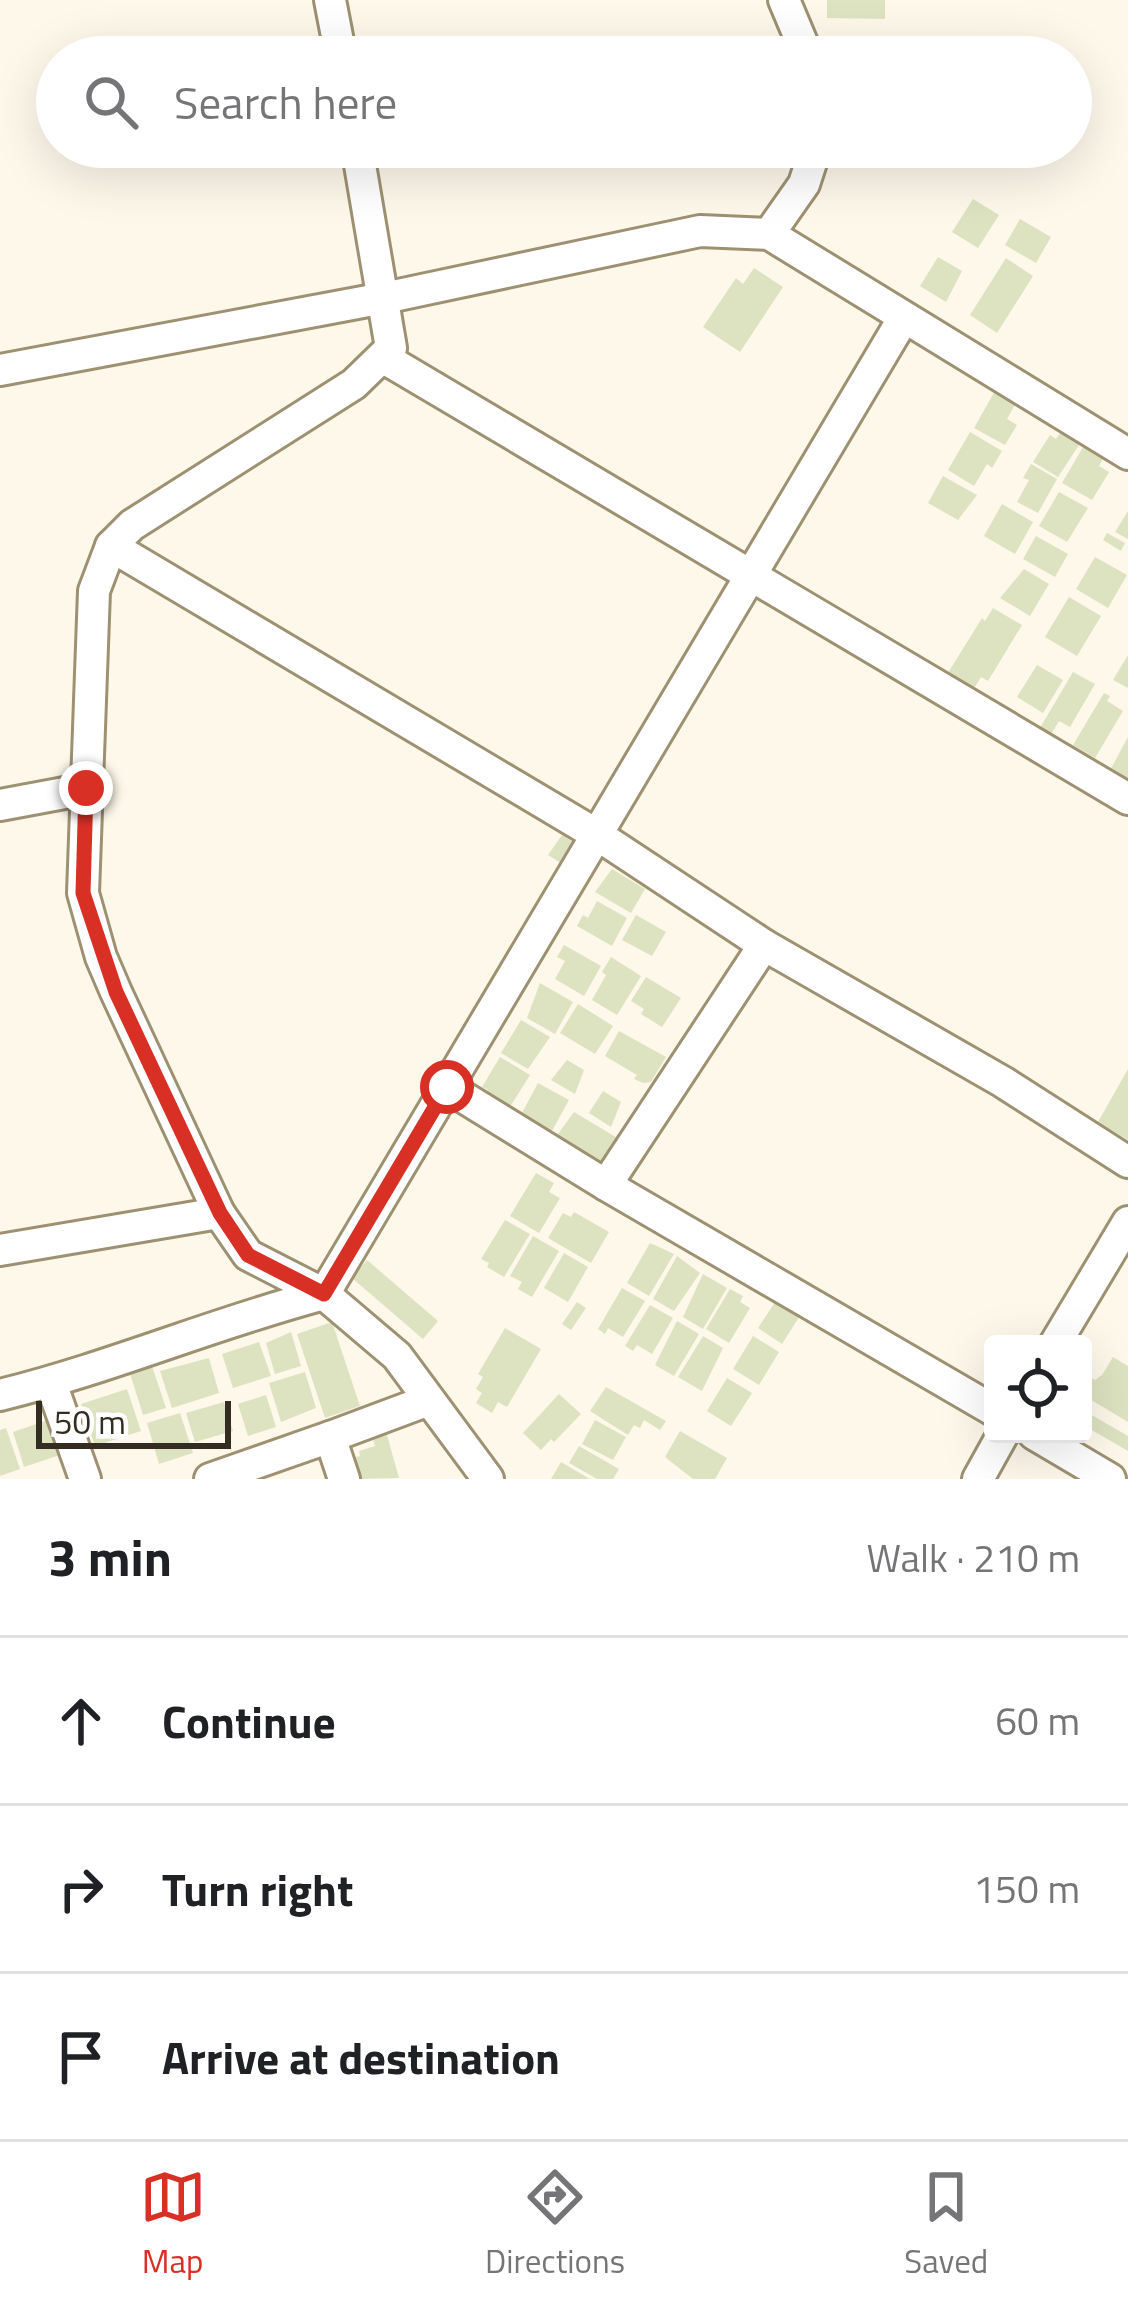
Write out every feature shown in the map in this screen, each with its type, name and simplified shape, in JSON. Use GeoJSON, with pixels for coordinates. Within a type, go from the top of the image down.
{"type":"FeatureCollection","features":[{"type":"Feature","properties":{"kind":"street"},"geometry":{"type":"LineString","coordinates":[[330,0],[336,36]]}},
{"type":"Feature","properties":{"kind":"street"},"geometry":{"type":"LineString","coordinates":[[784,0],[799,36]]}},
{"type":"Feature","properties":{"kind":"street"},"geometry":{"type":"LineString","coordinates":[[361,168],[391,348],[354,384],[147,514],[111,546],[94,591],[83,893],[101,957],[220,1213],[248,1255],[324,1294],[397,1357],[488,1479]]}},
{"type":"Feature","properties":{"kind":"street"},"geometry":{"type":"LineString","coordinates":[[770,234],[804,184],[809,168]]}},
{"type":"Feature","properties":{"kind":"street"},"geometry":{"type":"LineString","coordinates":[[0,370],[384,298],[700,231],[770,234],[1128,454]]}},
{"type":"Feature","properties":{"kind":"street"},"geometry":{"type":"LineString","coordinates":[[0,1395],[51,1383],[239,1316],[324,1294],[903,319]]}},
{"type":"Feature","properties":{"kind":"street"},"geometry":{"type":"LineString","coordinates":[[384,358],[1128,799]]}},
{"type":"Feature","properties":{"kind":"street"},"geometry":{"type":"LineString","coordinates":[[111,546],[599,836],[764,945],[1003,1082],[1128,1162]]}},
{"type":"Feature","properties":{"kind":"street"},"geometry":{"type":"LineString","coordinates":[[0,805],[86,788]]}},
{"type":"Feature","properties":{"kind":"street"},"geometry":{"type":"LineString","coordinates":[[606,1185],[764,945]]}},
{"type":"Feature","properties":{"kind":"street"},"geometry":{"type":"LineString","coordinates":[[447,1087],[984,1405]]}},
{"type":"Feature","properties":{"kind":"street"},"geometry":{"type":"LineString","coordinates":[[0,1250],[220,1213]]}},
{"type":"Feature","properties":{"kind":"street"},"geometry":{"type":"LineString","coordinates":[[1060,1335],[1128,1222]]}},
{"type":"Feature","properties":{"kind":"street"},"geometry":{"type":"LineString","coordinates":[[51,1383],[85,1479]]}},
{"type":"Feature","properties":{"kind":"street"},"geometry":{"type":"LineString","coordinates":[[210,1479],[429,1400]]}},
{"type":"Feature","properties":{"kind":"street"},"geometry":{"type":"LineString","coordinates":[[329,1438],[344,1479]]}},
{"type":"Feature","properties":{"kind":"street"},"geometry":{"type":"LineString","coordinates":[[978,1479],[998,1443]]}},
{"type":"Feature","properties":{"kind":"street"},"geometry":{"type":"LineString","coordinates":[[1049,1443],[1110,1479]]}},
{"type":"Feature","properties":{"kind":"building"},"geometry":{"type":"Polygon","coordinates":[[[827,0],[885,0],[885,19],[827,18],[827,0]]]}},
{"type":"Feature","properties":{"kind":"building"},"geometry":{"type":"Polygon","coordinates":[[[973,199],[999,215],[978,248],[952,232],[973,199]]]}},
{"type":"Feature","properties":{"kind":"building"},"geometry":{"type":"Polygon","coordinates":[[[1020,219],[1051,237],[1036,263],[1005,245],[1020,219]]]}},
{"type":"Feature","properties":{"kind":"building"},"geometry":{"type":"Polygon","coordinates":[[[938,257],[962,271],[946,302],[920,286],[938,257]]]}},
{"type":"Feature","properties":{"kind":"building"},"geometry":{"type":"Polygon","coordinates":[[[1006,258],[1033,276],[997,333],[970,315],[1006,258]]]}},
{"type":"Feature","properties":{"kind":"building"},"geometry":{"type":"Polygon","coordinates":[[[754,268],[783,287],[740,352],[703,327],[736,278],[743,284],[754,268]]]}},
{"type":"Feature","properties":{"kind":"building"},"geometry":{"type":"Polygon","coordinates":[[[996,389],[1017,401],[1007,419],[1017,425],[1005,445],[974,428],[996,389]]]}},
{"type":"Feature","properties":{"kind":"building"},"geometry":{"type":"Polygon","coordinates":[[[1062,430],[1081,442],[1058,477],[1033,462],[1050,435],[1056,439],[1062,430]]]}},
{"type":"Feature","properties":{"kind":"building"},"geometry":{"type":"Polygon","coordinates":[[[970,432],[1002,451],[974,486],[948,470],[970,432]]]}},
{"type":"Feature","properties":{"kind":"building"},"geometry":{"type":"Polygon","coordinates":[[[1086,442],[1103,459],[1099,466],[1109,472],[1092,500],[1062,483],[1086,442]]]}},
{"type":"Feature","properties":{"kind":"building"},"geometry":{"type":"Polygon","coordinates":[[[1031,464],[1057,479],[1038,513],[1017,502],[1029,480],[1023,478],[1031,464]]]}},
{"type":"Feature","properties":{"kind":"building"},"geometry":{"type":"Polygon","coordinates":[[[943,476],[977,495],[958,520],[928,503],[943,476]]]}},
{"type":"Feature","properties":{"kind":"building"},"geometry":{"type":"Polygon","coordinates":[[[1059,492],[1088,508],[1067,542],[1039,526],[1059,492]]]}},
{"type":"Feature","properties":{"kind":"building"},"geometry":{"type":"Polygon","coordinates":[[[1002,504],[1033,522],[1015,554],[984,536],[1002,504]]]}},
{"type":"Feature","properties":{"kind":"building"},"geometry":{"type":"Polygon","coordinates":[[[1128,511],[1128,539],[1115,532],[1128,511]]]}},
{"type":"Feature","properties":{"kind":"building"},"geometry":{"type":"Polygon","coordinates":[[[1107,533],[1125,543],[1121,551],[1103,540],[1107,533]]]}},
{"type":"Feature","properties":{"kind":"building"},"geometry":{"type":"Polygon","coordinates":[[[1036,536],[1068,554],[1055,577],[1023,559],[1036,536]]]}},
{"type":"Feature","properties":{"kind":"building"},"geometry":{"type":"Polygon","coordinates":[[[1095,557],[1127,575],[1108,608],[1076,589],[1095,557]]]}},
{"type":"Feature","properties":{"kind":"building"},"geometry":{"type":"Polygon","coordinates":[[[1024,569],[1049,584],[1030,616],[1000,598],[1024,569]]]}},
{"type":"Feature","properties":{"kind":"building"},"geometry":{"type":"Polygon","coordinates":[[[1069,597],[1101,616],[1077,656],[1045,637],[1069,597]]]}},
{"type":"Feature","properties":{"kind":"building"},"geometry":{"type":"Polygon","coordinates":[[[993,608],[1022,625],[988,681],[981,677],[972,692],[946,676],[993,608]]]}},
{"type":"Feature","properties":{"kind":"building"},"geometry":{"type":"Polygon","coordinates":[[[1128,655],[1128,688],[1113,680],[1128,655]]]}},
{"type":"Feature","properties":{"kind":"building"},"geometry":{"type":"Polygon","coordinates":[[[1037,665],[1063,680],[1043,713],[1017,697],[1037,665]]]}},
{"type":"Feature","properties":{"kind":"building"},"geometry":{"type":"Polygon","coordinates":[[[1073,672],[1095,684],[1070,727],[1059,721],[1048,739],[1037,733],[1073,672]]]}},
{"type":"Feature","properties":{"kind":"building"},"geometry":{"type":"Polygon","coordinates":[[[1104,693],[1110,696],[1107,701],[1123,711],[1095,758],[1073,745],[1104,693]]]}},
{"type":"Feature","properties":{"kind":"building"},"geometry":{"type":"Polygon","coordinates":[[[1128,737],[1128,787],[1108,774],[1128,737]]]}},
{"type":"Feature","properties":{"kind":"building"},"geometry":{"type":"Polygon","coordinates":[[[562,835],[582,848],[569,868],[548,855],[562,835]]]}},
{"type":"Feature","properties":{"kind":"building"},"geometry":{"type":"Polygon","coordinates":[[[612,869],[645,889],[631,913],[595,892],[612,869]]]}},
{"type":"Feature","properties":{"kind":"building"},"geometry":{"type":"Polygon","coordinates":[[[597,901],[627,918],[612,946],[577,926],[597,901]]]}},
{"type":"Feature","properties":{"kind":"building"},"geometry":{"type":"Polygon","coordinates":[[[636,915],[666,932],[652,956],[622,940],[636,915]]]}},
{"type":"Feature","properties":{"kind":"building"},"geometry":{"type":"Polygon","coordinates":[[[564,945],[601,966],[584,996],[555,979],[565,961],[557,957],[564,945]]]}},
{"type":"Feature","properties":{"kind":"building"},"geometry":{"type":"Polygon","coordinates":[[[611,957],[641,976],[617,1015],[592,1000],[611,957]]]}},
{"type":"Feature","properties":{"kind":"building"},"geometry":{"type":"Polygon","coordinates":[[[646,977],[681,998],[662,1027],[631,1001],[646,977]]]}},
{"type":"Feature","properties":{"kind":"building"},"geometry":{"type":"Polygon","coordinates":[[[540,983],[573,1002],[555,1034],[527,1018],[540,983]]]}},
{"type":"Feature","properties":{"kind":"building"},"geometry":{"type":"Polygon","coordinates":[[[578,1004],[613,1026],[595,1054],[560,1033],[578,1004]]]}},
{"type":"Feature","properties":{"kind":"building"},"geometry":{"type":"Polygon","coordinates":[[[521,1020],[550,1037],[528,1069],[501,1053],[521,1020]]]}},
{"type":"Feature","properties":{"kind":"building"},"geometry":{"type":"Polygon","coordinates":[[[619,1031],[666,1057],[651,1082],[634,1079],[637,1075],[605,1056],[619,1031]]]}},
{"type":"Feature","properties":{"kind":"building"},"geometry":{"type":"Polygon","coordinates":[[[500,1057],[530,1075],[510,1107],[505,1104],[500,1112],[481,1100],[488,1090],[482,1087],[500,1057]]]}},
{"type":"Feature","properties":{"kind":"building"},"geometry":{"type":"Polygon","coordinates":[[[567,1060],[584,1070],[575,1094],[551,1080],[567,1060]]]}},
{"type":"Feature","properties":{"kind":"building"},"geometry":{"type":"Polygon","coordinates":[[[1128,1069],[1128,1140],[1098,1122],[1128,1069]]]}},
{"type":"Feature","properties":{"kind":"building"},"geometry":{"type":"Polygon","coordinates":[[[538,1083],[569,1100],[548,1138],[524,1125],[529,1117],[522,1113],[538,1083]]]}},
{"type":"Feature","properties":{"kind":"building"},"geometry":{"type":"Polygon","coordinates":[[[603,1091],[621,1102],[611,1127],[589,1113],[603,1091]]]}},
{"type":"Feature","properties":{"kind":"building"},"geometry":{"type":"Polygon","coordinates":[[[574,1112],[619,1139],[606,1161],[591,1164],[555,1138],[574,1112]]]}},
{"type":"Feature","properties":{"kind":"building"},"geometry":{"type":"Polygon","coordinates":[[[536,1173],[554,1183],[549,1192],[560,1198],[539,1233],[510,1216],[536,1173]]]}},
{"type":"Feature","properties":{"kind":"building"},"geometry":{"type":"Polygon","coordinates":[[[574,1212],[609,1232],[591,1263],[548,1238],[563,1213],[571,1217],[574,1212]]]}},
{"type":"Feature","properties":{"kind":"building"},"geometry":{"type":"Polygon","coordinates":[[[505,1220],[530,1234],[504,1277],[481,1259],[505,1220]]]}},
{"type":"Feature","properties":{"kind":"building"},"geometry":{"type":"Polygon","coordinates":[[[533,1236],[559,1251],[532,1297],[518,1289],[522,1282],[510,1276],[533,1236]]]}},
{"type":"Feature","properties":{"kind":"building"},"geometry":{"type":"Polygon","coordinates":[[[650,1243],[674,1254],[649,1296],[627,1283],[650,1243]]]}},
{"type":"Feature","properties":{"kind":"building"},"geometry":{"type":"Polygon","coordinates":[[[564,1253],[588,1267],[568,1302],[544,1288],[564,1253]]]}},
{"type":"Feature","properties":{"kind":"building"},"geometry":{"type":"Polygon","coordinates":[[[677,1256],[700,1273],[674,1311],[653,1299],[677,1256]]]}},
{"type":"Feature","properties":{"kind":"building"},"geometry":{"type":"Polygon","coordinates":[[[367,1260],[438,1321],[423,1339],[352,1278],[367,1260]]]}},
{"type":"Feature","properties":{"kind":"building"},"geometry":{"type":"Polygon","coordinates":[[[703,1274],[727,1288],[703,1329],[683,1317],[703,1274]]]}},
{"type":"Feature","properties":{"kind":"building"},"geometry":{"type":"Polygon","coordinates":[[[622,1288],[645,1301],[623,1337],[608,1328],[605,1334],[598,1329],[622,1288]]]}},
{"type":"Feature","properties":{"kind":"building"},"geometry":{"type":"Polygon","coordinates":[[[730,1289],[743,1296],[740,1302],[750,1308],[729,1343],[706,1329],[730,1289]]]}},
{"type":"Feature","properties":{"kind":"building"},"geometry":{"type":"Polygon","coordinates":[[[577,1302],[586,1308],[571,1330],[562,1324],[577,1302]]]}},
{"type":"Feature","properties":{"kind":"building"},"geometry":{"type":"Polygon","coordinates":[[[775,1302],[799,1317],[782,1344],[758,1328],[775,1302]]]}},
{"type":"Feature","properties":{"kind":"building"},"geometry":{"type":"Polygon","coordinates":[[[650,1305],[673,1318],[652,1354],[637,1345],[633,1351],[625,1346],[650,1305]]]}},
{"type":"Feature","properties":{"kind":"building"},"geometry":{"type":"Polygon","coordinates":[[[677,1321],[699,1334],[674,1376],[655,1365],[677,1321]]]}},
{"type":"Feature","properties":{"kind":"building"},"geometry":{"type":"Polygon","coordinates":[[[332,1322],[360,1406],[325,1418],[297,1334],[332,1322]]]}},
{"type":"Feature","properties":{"kind":"building"},"geometry":{"type":"Polygon","coordinates":[[[505,1328],[541,1349],[507,1407],[498,1402],[492,1413],[476,1403],[482,1393],[476,1389],[483,1377],[478,1374],[505,1328]]]}},
{"type":"Feature","properties":{"kind":"building"},"geometry":{"type":"Polygon","coordinates":[[[291,1332],[301,1366],[275,1374],[266,1343],[291,1332]]]}},
{"type":"Feature","properties":{"kind":"building"},"geometry":{"type":"Polygon","coordinates":[[[703,1336],[723,1348],[702,1391],[678,1377],[703,1336]]]}},
{"type":"Feature","properties":{"kind":"building"},"geometry":{"type":"Polygon","coordinates":[[[753,1336],[779,1352],[759,1385],[733,1369],[753,1336]]]}},
{"type":"Feature","properties":{"kind":"building"},"geometry":{"type":"Polygon","coordinates":[[[259,1342],[271,1376],[233,1388],[222,1354],[259,1342]]]}},
{"type":"Feature","properties":{"kind":"building"},"geometry":{"type":"Polygon","coordinates":[[[1113,1357],[1128,1366],[1128,1422],[1092,1400],[1092,1378],[1102,1375],[1113,1357]]]}},
{"type":"Feature","properties":{"kind":"building"},"geometry":{"type":"Polygon","coordinates":[[[209,1358],[219,1393],[172,1408],[160,1371],[209,1358]]]}},
{"type":"Feature","properties":{"kind":"building"},"geometry":{"type":"Polygon","coordinates":[[[150,1360],[166,1408],[143,1415],[128,1367],[150,1360]]]}},
{"type":"Feature","properties":{"kind":"building"},"geometry":{"type":"Polygon","coordinates":[[[305,1372],[316,1408],[281,1422],[269,1383],[305,1372]]]}},
{"type":"Feature","properties":{"kind":"building"},"geometry":{"type":"Polygon","coordinates":[[[727,1378],[752,1393],[731,1426],[707,1411],[727,1378]]]}},
{"type":"Feature","properties":{"kind":"building"},"geometry":{"type":"Polygon","coordinates":[[[606,1387],[666,1421],[660,1430],[644,1420],[628,1435],[590,1411],[606,1387]]]}},
{"type":"Feature","properties":{"kind":"building"},"geometry":{"type":"Polygon","coordinates":[[[127,1389],[141,1431],[95,1446],[81,1404],[127,1389]]]}},
{"type":"Feature","properties":{"kind":"building"},"geometry":{"type":"Polygon","coordinates":[[[559,1394],[581,1414],[541,1450],[523,1433],[559,1394]]]}},
{"type":"Feature","properties":{"kind":"building"},"geometry":{"type":"Polygon","coordinates":[[[266,1395],[276,1427],[248,1436],[238,1404],[266,1395]]]}},
{"type":"Feature","properties":{"kind":"building"},"geometry":{"type":"Polygon","coordinates":[[[224,1402],[233,1431],[195,1442],[186,1413],[224,1402]]]}},
{"type":"Feature","properties":{"kind":"building"},"geometry":{"type":"Polygon","coordinates":[[[180,1413],[193,1453],[159,1464],[147,1423],[180,1413]]]}},
{"type":"Feature","properties":{"kind":"building"},"geometry":{"type":"Polygon","coordinates":[[[1092,1415],[1128,1436],[1128,1451],[1092,1430],[1092,1415]]]}},
{"type":"Feature","properties":{"kind":"building"},"geometry":{"type":"Polygon","coordinates":[[[48,1420],[60,1455],[24,1467],[13,1432],[48,1420]]]}},
{"type":"Feature","properties":{"kind":"building"},"geometry":{"type":"Polygon","coordinates":[[[595,1420],[626,1437],[613,1460],[582,1444],[595,1420]]]}},
{"type":"Feature","properties":{"kind":"building"},"geometry":{"type":"Polygon","coordinates":[[[6,1428],[20,1469],[0,1476],[0,1430],[6,1428]]]}},
{"type":"Feature","properties":{"kind":"building"},"geometry":{"type":"Polygon","coordinates":[[[385,1428],[399,1478],[357,1479],[350,1459],[375,1446],[371,1433],[385,1428]]]}},
{"type":"Feature","properties":{"kind":"building"},"geometry":{"type":"Polygon","coordinates":[[[680,1431],[727,1458],[715,1479],[693,1479],[665,1457],[680,1431]]]}},
{"type":"Feature","properties":{"kind":"building"},"geometry":{"type":"Polygon","coordinates":[[[579,1446],[619,1469],[613,1479],[597,1479],[569,1463],[579,1446]]]}},
{"type":"Feature","properties":{"kind":"building"},"geometry":{"type":"Polygon","coordinates":[[[561,1462],[590,1479],[551,1479],[561,1462]]]}},
{"type":"Feature","properties":{"kind":"route"},"geometry":{"type":"LineString","coordinates":[[86,788],[83,893],[101,957],[220,1213],[248,1255],[324,1294],[447,1087]]}}]}
